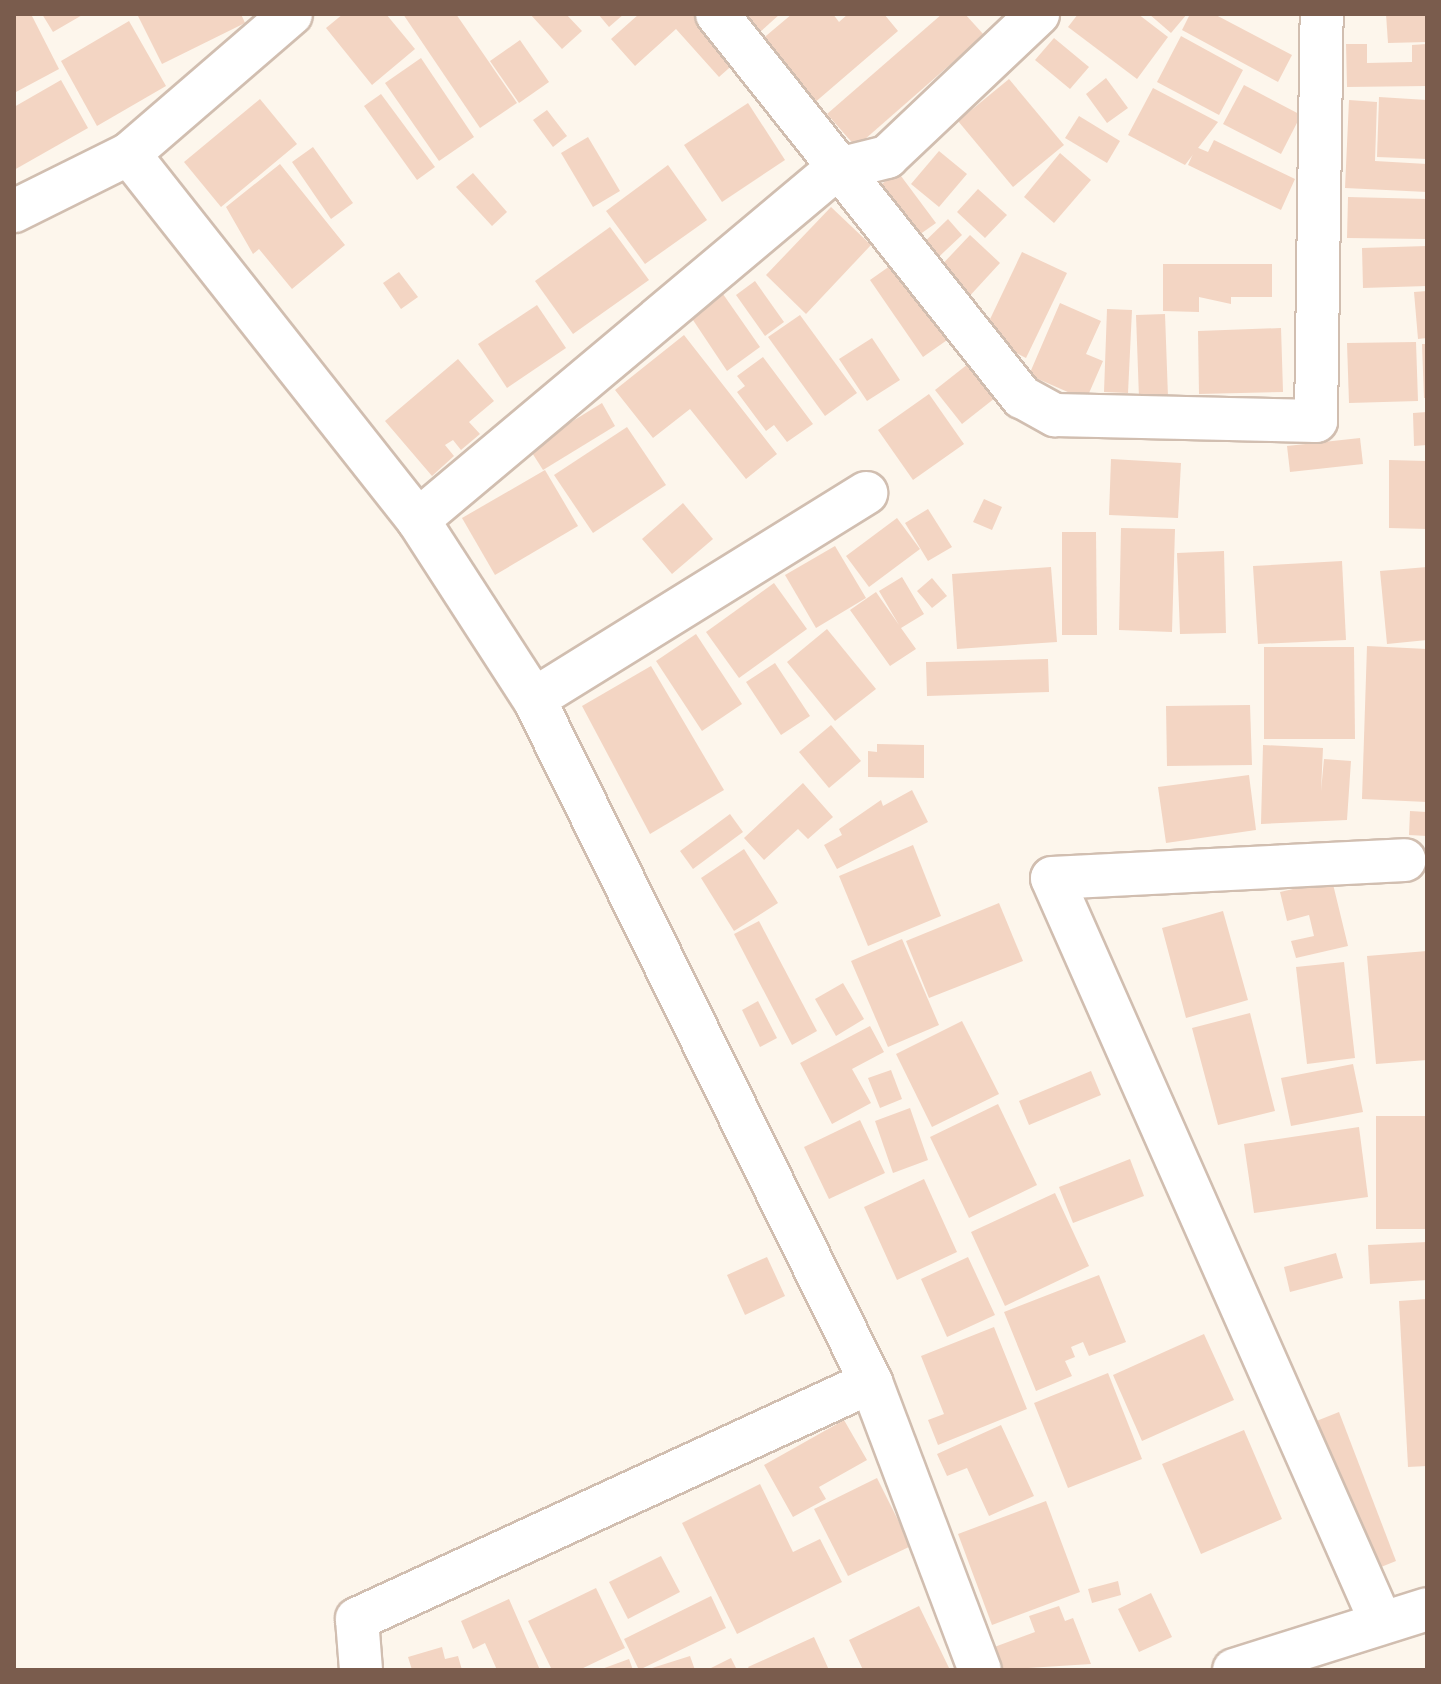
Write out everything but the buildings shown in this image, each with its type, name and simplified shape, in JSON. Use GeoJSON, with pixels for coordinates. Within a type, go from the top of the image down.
{"type":"FeatureCollection","features":[{"type":"Feature","properties":{"kind":"street"},"geometry":{"type":"LineString","coordinates":[[14,211],[129,154],[291,14]]}},
{"type":"Feature","properties":{"kind":"street"},"geometry":{"type":"LineString","coordinates":[[717,14],[835,170],[985,358],[1022,397],[1055,415],[1316,421],[1322,14]]}},
{"type":"Feature","properties":{"kind":"street"},"geometry":{"type":"LineString","coordinates":[[418,520],[835,170],[887,157],[1038,14]]}},
{"type":"Feature","properties":{"kind":"street"},"geometry":{"type":"LineString","coordinates":[[129,154],[418,520],[534,699],[871,1382],[980,1670]]}},
{"type":"Feature","properties":{"kind":"street"},"geometry":{"type":"LineString","coordinates":[[534,699],[866,493]]}},
{"type":"Feature","properties":{"kind":"street"},"geometry":{"type":"LineString","coordinates":[[1381,1622],[1052,878],[1405,860]]}},
{"type":"Feature","properties":{"kind":"street"},"geometry":{"type":"LineString","coordinates":[[361,1670],[357,1619],[871,1382]]}},
{"type":"Feature","properties":{"kind":"street"},"geometry":{"type":"LineString","coordinates":[[1234,1670],[1427,1609]]}}]}
